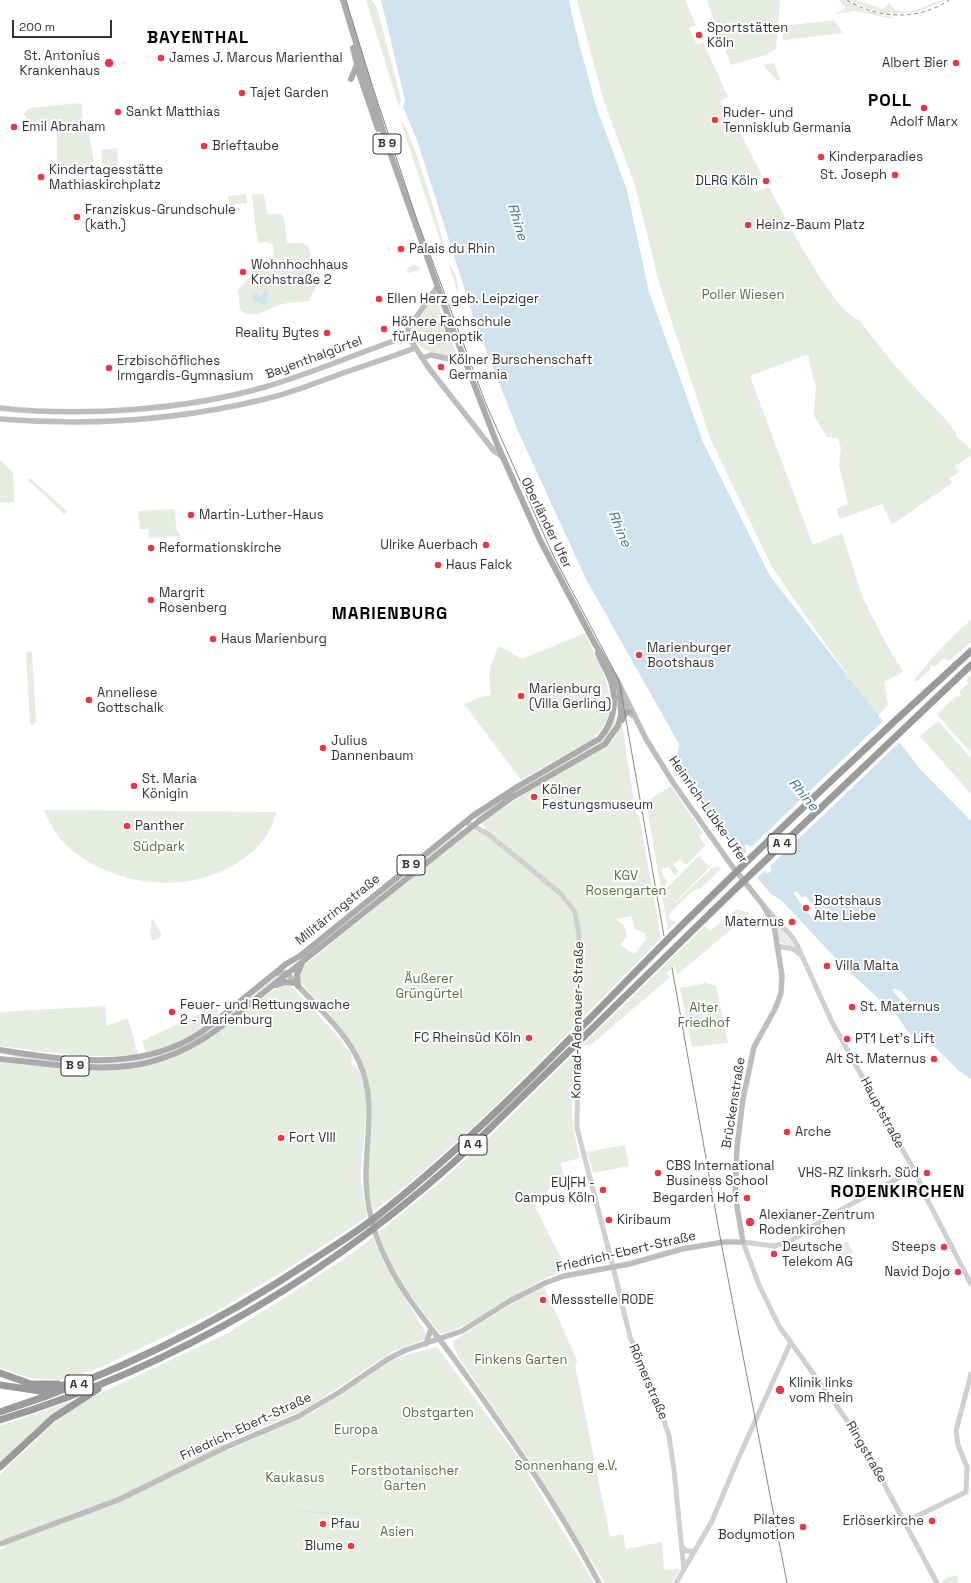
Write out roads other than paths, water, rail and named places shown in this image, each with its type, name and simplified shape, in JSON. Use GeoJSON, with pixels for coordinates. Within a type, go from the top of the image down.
{"type":"FeatureCollection","features":[{"type":"Feature","properties":{"kind":"highway","name":"A 4"},"geometry":{"type":"LineString","coordinates":[[0,1412],[82,1383],[155,1351],[263,1293],[382,1213],[446,1158],[555,1054],[720,888],[971,651]]}},
{"type":"Feature","properties":{"kind":"highway","name":"A 4"},"geometry":{"type":"LineString","coordinates":[[0,1420],[55,1402],[166,1355],[241,1316],[324,1264],[384,1222],[456,1161],[557,1062],[971,665]]}},
{"type":"Feature","properties":{"kind":"highway"},"geometry":{"type":"LineString","coordinates":[[0,1385],[28,1391],[46,1390],[155,1351]]}},
{"type":"Feature","properties":{"kind":"highway"},"geometry":{"type":"LineString","coordinates":[[0,1373],[20,1381],[42,1384],[61,1383],[93,1374]]}},
{"type":"Feature","properties":{"kind":"highway"},"geometry":{"type":"LineString","coordinates":[[0,1467],[53,1418],[114,1378]]}},
{"type":"Feature","properties":{"kind":"main road","name":"B 9"},"geometry":{"type":"LineString","coordinates":[[339,0],[357,65],[436,288]]}},
{"type":"Feature","properties":{"kind":"main road","name":"B 9"},"geometry":{"type":"LineString","coordinates":[[343,0],[386,141],[448,324]]}},
{"type":"Feature","properties":{"kind":"main road"},"geometry":{"type":"LineString","coordinates":[[351,79],[357,65]]}},
{"type":"Feature","properties":{"kind":"main road"},"geometry":{"type":"LineString","coordinates":[[436,288],[408,329],[408,336],[422,358],[494,451],[502,457]]}},
{"type":"Feature","properties":{"kind":"main road","name":"Oberländer Ufer"},"geometry":{"type":"LineString","coordinates":[[448,324],[463,362],[467,368]]}},
{"type":"Feature","properties":{"kind":"main road","name":"Oberländer Ufer"},"geometry":{"type":"LineString","coordinates":[[448,324],[502,457],[540,540],[595,644],[617,681]]}},
{"type":"Feature","properties":{"kind":"main road","name":"Bayenthalgürtel"},"geometry":{"type":"LineString","coordinates":[[0,408],[82,411],[172,405],[225,397],[287,380],[408,336]]}},
{"type":"Feature","properties":{"kind":"main road","name":"Bayenthalgürtel"},"geometry":{"type":"LineString","coordinates":[[0,419],[88,421],[173,416],[237,405],[282,394],[415,348]]}},
{"type":"Feature","properties":{"kind":"main road"},"geometry":{"type":"LineString","coordinates":[[422,358],[431,355],[463,362]]}},
{"type":"Feature","properties":{"kind":"main road"},"geometry":{"type":"LineString","coordinates":[[287,380],[291,391]]}},
{"type":"Feature","properties":{"kind":"main road"},"geometry":{"type":"LineString","coordinates":[[278,383],[277,390],[282,394]]}},
{"type":"Feature","properties":{"kind":"main road"},"geometry":{"type":"LineString","coordinates":[[14,420],[16,415],[15,409]]}},
{"type":"Feature","properties":{"kind":"main road","name":"Militärringstraße"},"geometry":{"type":"LineString","coordinates":[[0,1059],[106,1068],[127,1067],[149,1063],[180,1052],[203,1040],[287,974],[301,959],[466,822],[517,787],[599,739],[605,733],[612,719],[614,689],[595,644]]}},
{"type":"Feature","properties":{"kind":"main road","name":"B 9"},"geometry":{"type":"LineString","coordinates":[[617,681],[620,698],[618,726]]}},
{"type":"Feature","properties":{"kind":"main road","name":"Heinrich-Lübke-Ufer"},"geometry":{"type":"LineString","coordinates":[[617,681],[639,725],[687,804],[763,905]]}},
{"type":"Feature","properties":{"kind":"main road","name":"Heinrich-Lübke-Ufer"},"geometry":{"type":"LineString","coordinates":[[614,689],[639,725]]}},
{"type":"Feature","properties":{"kind":"main road","name":"B 9"},"geometry":{"type":"LineString","coordinates":[[618,726],[625,713],[629,712]]}},
{"type":"Feature","properties":{"kind":"main road","name":"Militärringstraße"},"geometry":{"type":"LineString","coordinates":[[0,1050],[107,1060],[124,1060],[156,1054],[181,1044],[201,1032],[276,973],[301,959],[473,825],[511,798],[605,744],[618,726]]}},
{"type":"Feature","properties":{"kind":"main road","name":"Brückenstraße"},"geometry":{"type":"LineString","coordinates":[[743,1242],[735,1195],[739,1121],[747,1075],[754,1047],[775,1009],[781,993],[782,976],[774,925],[763,905]]}},
{"type":"Feature","properties":{"kind":"main road"},"geometry":{"type":"LineString","coordinates":[[296,984],[301,959]]}},
{"type":"Feature","properties":{"kind":"main road"},"geometry":{"type":"LineString","coordinates":[[276,973],[287,974],[346,1039],[357,1056],[364,1072],[370,1105],[366,1178],[371,1212],[378,1240],[388,1263],[431,1329],[529,1466],[599,1583]]}},
{"type":"Feature","properties":{"kind":"main road","name":"B 9"},"geometry":{"type":"LineString","coordinates":[[271,987],[284,982],[296,984]]}},
{"type":"Feature","properties":{"kind":"main road","name":"Friedrich-Ebert-Straße"},"geometry":{"type":"LineString","coordinates":[[0,1544],[118,1500],[224,1448],[299,1416],[338,1393],[388,1359],[450,1336],[545,1283],[564,1276],[614,1267],[682,1249],[719,1243],[743,1242]]}},
{"type":"Feature","properties":{"kind":"main road"},"geometry":{"type":"LineString","coordinates":[[426,1344],[431,1329]]}},
{"type":"Feature","properties":{"kind":"main road"},"geometry":{"type":"LineString","coordinates":[[448,1351],[450,1336]]}},
{"type":"Feature","properties":{"kind":"street","name":"Konrad-Adenauer-Straße"},"geometry":{"type":"LineString","coordinates":[[466,822],[488,834],[513,853],[569,902],[576,916],[579,935],[576,1122],[614,1267]]}},
{"type":"Feature","properties":{"kind":"street","name":"Hauptstraße"},"geometry":{"type":"LineString","coordinates":[[763,905],[792,937],[803,957],[832,1022],[913,1170],[971,1284]]}},
{"type":"Feature","properties":{"kind":"street"},"geometry":{"type":"LineString","coordinates":[[777,946],[793,949],[803,957]]}},
{"type":"Feature","properties":{"kind":"street"},"geometry":{"type":"LineString","coordinates":[[743,1242],[775,1246],[789,1242],[826,1218],[913,1170]]}},
{"type":"Feature","properties":{"kind":"street","name":"Ringstraße"},"geometry":{"type":"LineString","coordinates":[[743,1242],[764,1296],[790,1344],[853,1427],[937,1583]]}},
{"type":"Feature","properties":{"kind":"street","name":"Römerstraße"},"geometry":{"type":"LineString","coordinates":[[614,1267],[632,1345],[652,1384],[669,1436],[684,1570]]}},
{"type":"Feature","properties":{"kind":"street"},"geometry":{"type":"LineString","coordinates":[[676,1583],[712,1521],[738,1459],[790,1344]]}},
{"type":"Feature","properties":{"kind":"street"},"geometry":{"type":"LineString","coordinates":[[905,1522],[966,1492],[967,1467],[958,1445],[956,1431],[971,1374]]}},
{"type":"Feature","properties":{"kind":"street"},"geometry":{"type":"LineString","coordinates":[[682,1547],[687,1551],[695,1551]]}},
{"type":"Feature","properties":{"kind":"water","name":"Rhine"},"geometry":{"type":"Polygon","coordinates":[[[381,0],[569,0],[596,106],[627,190],[649,292],[703,442],[770,576],[920,769],[971,821],[971,1079],[958,1070],[929,1041],[923,1041],[910,1034],[898,1017],[839,962],[781,900],[771,894],[736,852],[695,797],[671,759],[672,757],[677,758],[679,744],[586,579],[518,431],[473,316],[417,140],[403,107],[405,100],[381,0]],[[745,845],[745,849],[767,873],[771,872],[771,868],[749,845],[745,845]]]}},
{"type":"Feature","properties":{"kind":"water"},"geometry":{"type":"Polygon","coordinates":[[[265,291],[269,296],[266,298],[266,304],[261,305],[260,302],[253,301],[254,293],[261,296],[265,291]]]}},
{"type":"Feature","properties":{"kind":"waterway"},"geometry":{"type":"LineString","coordinates":[[298,1510],[332,1514],[336,1513],[339,1515],[347,1511],[349,1514]]}},
{"type":"Feature","properties":{"kind":"tram line"},"geometry":{"type":"LineString","coordinates":[[346,0],[373,88],[417,220],[486,404],[553,555],[619,680],[664,936]]}},
{"type":"Feature","properties":{"kind":"tram line"},"geometry":{"type":"LineString","coordinates":[[672,968],[721,1242],[787,1583]]}},
{"type":"Feature","properties":{"kind":"railway"},"geometry":{"type":"LineString","coordinates":[[847,0],[871,11],[898,15],[925,12],[949,0]]}},
{"type":"Feature","properties":{"kind":"place","name":"Sportstätten Köln"},"geometry":{"type":"Point","coordinates":[699,35]}},
{"type":"Feature","properties":{"kind":"place","name":"James J. Marcus Marienthal"},"geometry":{"type":"Point","coordinates":[161,58]}},
{"type":"Feature","properties":{"kind":"place","name":"St. Antonius Krankenhaus"},"geometry":{"type":"Point","coordinates":[109,63]}},
{"type":"Feature","properties":{"kind":"place","name":"Albert Bier"},"geometry":{"type":"Point","coordinates":[956,63]}},
{"type":"Feature","properties":{"kind":"place","name":"Tajet Garden"},"geometry":{"type":"Point","coordinates":[242,93]}},
{"type":"Feature","properties":{"kind":"place","name":"Adolf Marx"},"geometry":{"type":"Point","coordinates":[924,108]}},
{"type":"Feature","properties":{"kind":"place","name":"Sankt Matthias"},"geometry":{"type":"Point","coordinates":[118,112]}},
{"type":"Feature","properties":{"kind":"place","name":"Ruder- und Tennisklub Germania"},"geometry":{"type":"Point","coordinates":[715,120]}},
{"type":"Feature","properties":{"kind":"place","name":"Emil Abraham"},"geometry":{"type":"Point","coordinates":[14,127]}},
{"type":"Feature","properties":{"kind":"place","name":"Brieftaube"},"geometry":{"type":"Point","coordinates":[204,146]}},
{"type":"Feature","properties":{"kind":"place","name":"Kinderparadies"},"geometry":{"type":"Point","coordinates":[821,157]}},
{"type":"Feature","properties":{"kind":"place","name":"St. Joseph"},"geometry":{"type":"Point","coordinates":[895,175]}},
{"type":"Feature","properties":{"kind":"place","name":"Kindertagesstätte Mathiaskirchplatz"},"geometry":{"type":"Point","coordinates":[41,177]}},
{"type":"Feature","properties":{"kind":"place","name":"DLRG Köln"},"geometry":{"type":"Point","coordinates":[766,181]}},
{"type":"Feature","properties":{"kind":"place","name":"Franziskus-Grundschule (kath.)"},"geometry":{"type":"Point","coordinates":[77,217]}},
{"type":"Feature","properties":{"kind":"place","name":"Heinz-Baum Platz"},"geometry":{"type":"Point","coordinates":[748,225]}},
{"type":"Feature","properties":{"kind":"place","name":"Palais du Rhin"},"geometry":{"type":"Point","coordinates":[401,249]}},
{"type":"Feature","properties":{"kind":"place","name":"Wohnhochhaus Krohstraße 2"},"geometry":{"type":"Point","coordinates":[243,272]}},
{"type":"Feature","properties":{"kind":"place","name":"Ellen Herz geb. Leipziger"},"geometry":{"type":"Point","coordinates":[379,299]}},
{"type":"Feature","properties":{"kind":"place","name":"Höhere Fachschule fürAugenoptik"},"geometry":{"type":"Point","coordinates":[384,329]}},
{"type":"Feature","properties":{"kind":"place","name":"Reality Bytes"},"geometry":{"type":"Point","coordinates":[327,333]}},
{"type":"Feature","properties":{"kind":"place","name":"Kölner Burschenschaft Germania"},"geometry":{"type":"Point","coordinates":[441,367]}},
{"type":"Feature","properties":{"kind":"place","name":"Erzbischöfliches Irmgardis-Gymnasium"},"geometry":{"type":"Point","coordinates":[109,368]}},
{"type":"Feature","properties":{"kind":"place","name":"Martin-Luther-Haus"},"geometry":{"type":"Point","coordinates":[191,515]}},
{"type":"Feature","properties":{"kind":"place","name":"Ulrike Auerbach"},"geometry":{"type":"Point","coordinates":[486,545]}},
{"type":"Feature","properties":{"kind":"place","name":"Reformationskirche"},"geometry":{"type":"Point","coordinates":[151,548]}},
{"type":"Feature","properties":{"kind":"place","name":"Haus Falck"},"geometry":{"type":"Point","coordinates":[438,565]}},
{"type":"Feature","properties":{"kind":"place","name":"Margrit Rosenberg"},"geometry":{"type":"Point","coordinates":[151,600]}},
{"type":"Feature","properties":{"kind":"place","name":"Haus Marienburg"},"geometry":{"type":"Point","coordinates":[213,639]}},
{"type":"Feature","properties":{"kind":"place","name":"Marienburger Bootshaus"},"geometry":{"type":"Point","coordinates":[639,655]}},
{"type":"Feature","properties":{"kind":"place","name":"Marienburg (Villa Gerling)"},"geometry":{"type":"Point","coordinates":[521,696]}},
{"type":"Feature","properties":{"kind":"place","name":"Anneliese Gottschalk"},"geometry":{"type":"Point","coordinates":[89,700]}},
{"type":"Feature","properties":{"kind":"place","name":"Julius Dannenbaum"},"geometry":{"type":"Point","coordinates":[323,748]}},
{"type":"Feature","properties":{"kind":"place","name":"St. Maria Königin"},"geometry":{"type":"Point","coordinates":[134,786]}},
{"type":"Feature","properties":{"kind":"place","name":"Kölner Festungsmuseum"},"geometry":{"type":"Point","coordinates":[534,797]}},
{"type":"Feature","properties":{"kind":"place","name":"Panther"},"geometry":{"type":"Point","coordinates":[127,826]}},
{"type":"Feature","properties":{"kind":"place","name":"Bootshaus Alte Liebe"},"geometry":{"type":"Point","coordinates":[806,908]}},
{"type":"Feature","properties":{"kind":"place","name":"Maternus"},"geometry":{"type":"Point","coordinates":[792,922]}},
{"type":"Feature","properties":{"kind":"place","name":"Villa Malta"},"geometry":{"type":"Point","coordinates":[827,966]}},
{"type":"Feature","properties":{"kind":"place","name":"St. Maternus"},"geometry":{"type":"Point","coordinates":[852,1007]}},
{"type":"Feature","properties":{"kind":"place","name":"Feuer- und Rettungswache 2 - Marienburg"},"geometry":{"type":"Point","coordinates":[172,1012]}},
{"type":"Feature","properties":{"kind":"place","name":"FC Rheinsüd Köln"},"geometry":{"type":"Point","coordinates":[529,1038]}},
{"type":"Feature","properties":{"kind":"place","name":"PT1 Let's Lift"},"geometry":{"type":"Point","coordinates":[847,1039]}},
{"type":"Feature","properties":{"kind":"place","name":"Alt St. Maternus"},"geometry":{"type":"Point","coordinates":[934,1059]}},
{"type":"Feature","properties":{"kind":"place","name":"Arche"},"geometry":{"type":"Point","coordinates":[787,1132]}},
{"type":"Feature","properties":{"kind":"place","name":"Fort VIII"},"geometry":{"type":"Point","coordinates":[281,1138]}},
{"type":"Feature","properties":{"kind":"place","name":"CBS International Business School"},"geometry":{"type":"Point","coordinates":[658,1173]}},
{"type":"Feature","properties":{"kind":"place","name":"VHS-RZ linksrh. Süd"},"geometry":{"type":"Point","coordinates":[927,1173]}},
{"type":"Feature","properties":{"kind":"place","name":"EU|FH - Campus Köln"},"geometry":{"type":"Point","coordinates":[603,1190]}},
{"type":"Feature","properties":{"kind":"place","name":"Begarden Hof"},"geometry":{"type":"Point","coordinates":[747,1198]}},
{"type":"Feature","properties":{"kind":"place","name":"Kiribaum"},"geometry":{"type":"Point","coordinates":[609,1220]}},
{"type":"Feature","properties":{"kind":"place","name":"Alexianer-Zentrum Rodenkirchen"},"geometry":{"type":"Point","coordinates":[750,1222]}},
{"type":"Feature","properties":{"kind":"place","name":"Steeps"},"geometry":{"type":"Point","coordinates":[944,1247]}},
{"type":"Feature","properties":{"kind":"place","name":"Deutsche Telekom AG"},"geometry":{"type":"Point","coordinates":[774,1254]}},
{"type":"Feature","properties":{"kind":"place","name":"Navid Dojo"},"geometry":{"type":"Point","coordinates":[958,1272]}},
{"type":"Feature","properties":{"kind":"place","name":"Messstelle RODE"},"geometry":{"type":"Point","coordinates":[543,1300]}},
{"type":"Feature","properties":{"kind":"place","name":"Klinik links vom Rhein"},"geometry":{"type":"Point","coordinates":[780,1390]}},
{"type":"Feature","properties":{"kind":"place","name":"Erlöserkirche"},"geometry":{"type":"Point","coordinates":[932,1521]}},
{"type":"Feature","properties":{"kind":"place","name":"Pfau"},"geometry":{"type":"Point","coordinates":[323,1524]}},
{"type":"Feature","properties":{"kind":"place","name":"Pilates Bodymotion"},"geometry":{"type":"Point","coordinates":[803,1527]}},
{"type":"Feature","properties":{"kind":"place","name":"Blume"},"geometry":{"type":"Point","coordinates":[351,1546]}},
{"type":"Feature","properties":{"kind":"district","name":"BAYENTHAL"},"geometry":{"type":"Point","coordinates":[198,38]}},
{"type":"Feature","properties":{"kind":"district","name":"POLL"},"geometry":{"type":"Point","coordinates":[890,101]}},
{"type":"Feature","properties":{"kind":"district","name":"MARIENBURG"},"geometry":{"type":"Point","coordinates":[390,614]}},
{"type":"Feature","properties":{"kind":"district","name":"RODENKIRCHEN"},"geometry":{"type":"Point","coordinates":[898,1192]}},
{"type":"Feature","properties":{"kind":"park label","name":"Poller Wiesen"},"geometry":{"type":"Point","coordinates":[743,295]}},
{"type":"Feature","properties":{"kind":"park label","name":"Südpark"},"geometry":{"type":"Point","coordinates":[159,847]}},
{"type":"Feature","properties":{"kind":"park label","name":"KGV Rosengarten"},"geometry":{"type":"Point","coordinates":[626,884]}},
{"type":"Feature","properties":{"kind":"park label","name":"Äußerer Grüngürtel"},"geometry":{"type":"Point","coordinates":[429,986]}},
{"type":"Feature","properties":{"kind":"park label","name":"Alter Friedhof"},"geometry":{"type":"Point","coordinates":[704,1016]}},
{"type":"Feature","properties":{"kind":"park label","name":"Finkens Garten"},"geometry":{"type":"Point","coordinates":[521,1360]}},
{"type":"Feature","properties":{"kind":"park label","name":"Obstgarten"},"geometry":{"type":"Point","coordinates":[438,1413]}},
{"type":"Feature","properties":{"kind":"park label","name":"Europa"},"geometry":{"type":"Point","coordinates":[356,1430]}},
{"type":"Feature","properties":{"kind":"park label","name":"Sonnenhang e.V."},"geometry":{"type":"Point","coordinates":[566,1466]}},
{"type":"Feature","properties":{"kind":"park label","name":"Kaukasus"},"geometry":{"type":"Point","coordinates":[295,1478]}},
{"type":"Feature","properties":{"kind":"park label","name":"Forstbotanischer Garten"},"geometry":{"type":"Point","coordinates":[405,1478]}},
{"type":"Feature","properties":{"kind":"park label","name":"Asien"},"geometry":{"type":"Point","coordinates":[397,1532]}}]}
